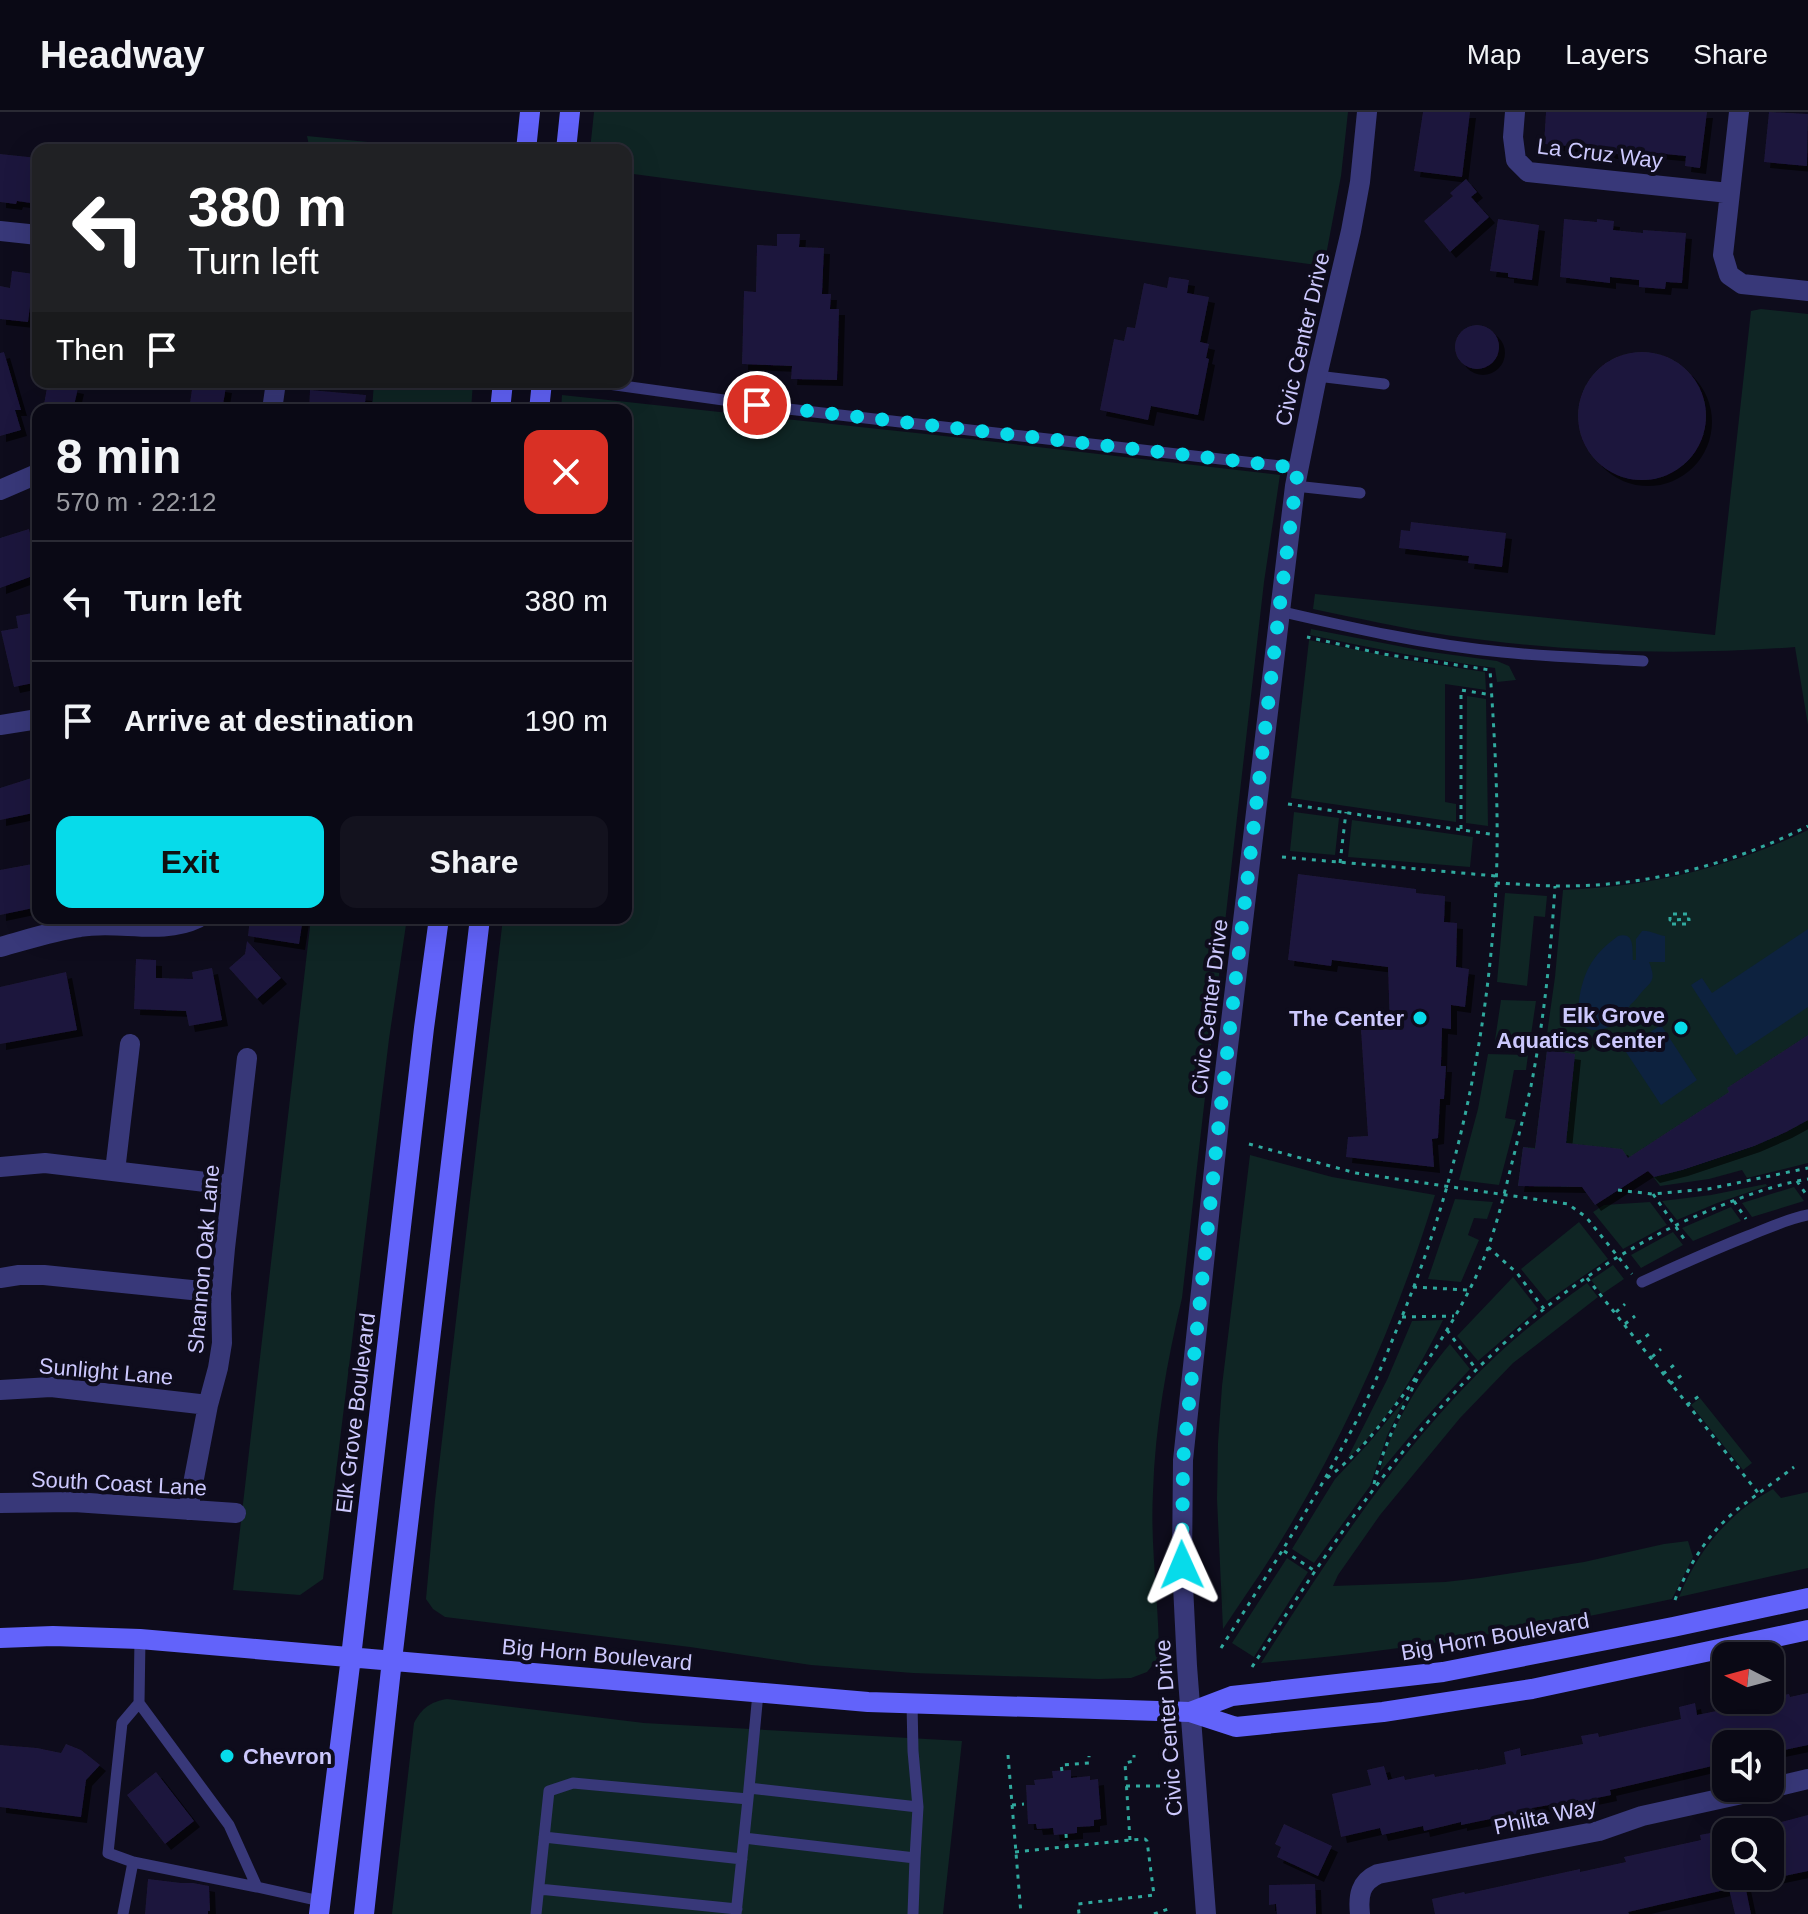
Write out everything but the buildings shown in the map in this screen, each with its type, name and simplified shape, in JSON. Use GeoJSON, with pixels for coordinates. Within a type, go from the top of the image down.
{"type":"FeatureCollection","features":[{"type":"Feature","properties":{"kind":"main road"},"geometry":{"type":"LineString","coordinates":[[527,144],[530,112]]}},
{"type":"Feature","properties":{"kind":"main road"},"geometry":{"type":"LineString","coordinates":[[567,144],[570,112]]}},
{"type":"Feature","properties":{"kind":"main road","name":"Elk Grove Boulevard"},"geometry":{"type":"LineString","coordinates":[[319,1907],[438,924]]}},
{"type":"Feature","properties":{"kind":"main road"},"geometry":{"type":"LineString","coordinates":[[364,1914],[479,924]]}},
{"type":"Feature","properties":{"kind":"main road","name":"Big Horn Boulevard"},"geometry":{"type":"LineString","coordinates":[[1190,1712],[1232,1696],[1443,1672],[1808,1598]]}},
{"type":"Feature","properties":{"kind":"main road","name":"Big Horn Boulevard"},"geometry":{"type":"LineString","coordinates":[[0,1638],[140,1639],[868,1702],[1190,1712],[1236,1727],[1383,1712],[1532,1689],[1808,1630]]}},
{"type":"Feature","properties":{"kind":"street","name":"Civic Center Drive"},"geometry":{"type":"LineString","coordinates":[[1206,1914],[1182,1565],[1183,1460],[1219,1122],[1296,477],[1351,231],[1367,112]]}},
{"type":"Feature","properties":{"kind":"street","name":"La Cruz Way"},"geometry":{"type":"LineString","coordinates":[[1515,112],[1513,137],[1516,160],[1528,172],[1729,193]]}},
{"type":"Feature","properties":{"kind":"street"},"geometry":{"type":"LineString","coordinates":[[1739,112],[1723,255],[1729,275],[1742,284],[1808,291]]}},
{"type":"Feature","properties":{"kind":"street"},"geometry":{"type":"LineString","coordinates":[[0,231],[32,234]]}},
{"type":"Feature","properties":{"kind":"street"},"geometry":{"type":"LineString","coordinates":[[0,490],[32,476]]}},
{"type":"Feature","properties":{"kind":"street"},"geometry":{"type":"LineString","coordinates":[[0,725],[32,720]]}},
{"type":"Feature","properties":{"kind":"street"},"geometry":{"type":"LineString","coordinates":[[0,947],[81,926],[116,924],[166,927],[185,924]]}},
{"type":"Feature","properties":{"kind":"street"},"geometry":{"type":"LineString","coordinates":[[115,1171],[130,1044]]}},
{"type":"Feature","properties":{"kind":"street","name":"Shannon Oak Lane"},"geometry":{"type":"LineString","coordinates":[[188,1510],[222,1343],[221,1293],[247,1058]]}},
{"type":"Feature","properties":{"kind":"street"},"geometry":{"type":"LineString","coordinates":[[0,1164],[45,1163],[231,1185]]}},
{"type":"Feature","properties":{"kind":"street"},"geometry":{"type":"LineString","coordinates":[[0,1278],[44,1275],[221,1293]]}},
{"type":"Feature","properties":{"kind":"street","name":"Sunlight Lane"},"geometry":{"type":"LineString","coordinates":[[0,1390],[51,1387],[208,1405]]}},
{"type":"Feature","properties":{"kind":"street","name":"South Coast Lane"},"geometry":{"type":"LineString","coordinates":[[0,1503],[74,1502],[236,1513]]}},
{"type":"Feature","properties":{"kind":"street","name":"Philta Way"},"geometry":{"type":"LineString","coordinates":[[1784,1785],[1808,1779]]}},
{"type":"Feature","properties":{"kind":"street","name":"Philta Way"},"geometry":{"type":"LineString","coordinates":[[1360,1914],[1361,1891],[1370,1878],[1378,1874],[1599,1831],[1642,1816],[1712,1801]]}},
{"type":"Feature","properties":{"kind":"lane"},"geometry":{"type":"LineString","coordinates":[[1317,376],[1384,384]]}},
{"type":"Feature","properties":{"kind":"lane"},"geometry":{"type":"LineString","coordinates":[[632,387],[1296,477],[1360,493]]}},
{"type":"Feature","properties":{"kind":"lane"},"geometry":{"type":"LineString","coordinates":[[1279,611],[1388,635],[1502,652],[1643,661]]}},
{"type":"Feature","properties":{"kind":"lane"},"geometry":{"type":"LineString","coordinates":[[1642,1282],[1760,1230],[1808,1215]]}},
{"type":"Feature","properties":{"kind":"lane"},"geometry":{"type":"LineString","coordinates":[[140,1639],[139,1703],[229,1825],[257,1887]]}},
{"type":"Feature","properties":{"kind":"lane"},"geometry":{"type":"LineString","coordinates":[[539,1889],[736,1912],[758,1693]]}},
{"type":"Feature","properties":{"kind":"lane"},"geometry":{"type":"LineString","coordinates":[[139,1703],[122,1723],[108,1853],[133,1862],[257,1887],[319,1907]]}},
{"type":"Feature","properties":{"kind":"lane"},"geometry":{"type":"LineString","coordinates":[[912,1703],[918,1807],[913,1914]]}},
{"type":"Feature","properties":{"kind":"lane"},"geometry":{"type":"LineString","coordinates":[[536,1914],[549,1791],[573,1783],[918,1807]]}},
{"type":"Feature","properties":{"kind":"lane"},"geometry":{"type":"LineString","coordinates":[[544,1837],[742,1859]]}},
{"type":"Feature","properties":{"kind":"lane"},"geometry":{"type":"LineString","coordinates":[[744,1838],[915,1858]]}},
{"type":"Feature","properties":{"kind":"lane"},"geometry":{"type":"LineString","coordinates":[[123,1914],[133,1862]]}},
{"type":"Feature","properties":{"kind":"path"},"geometry":{"type":"LineString","coordinates":[[1221,1648],[1324,1480],[1363,1407],[1402,1317],[1447,1188],[1479,1044],[1492,943],[1496,883],[1496,768],[1490,670],[1383,654],[1307,637]]}},
{"type":"Feature","properties":{"kind":"path"},"geometry":{"type":"LineString","coordinates":[[1461,829],[1461,690],[1492,695]]}},
{"type":"Feature","properties":{"kind":"path"},"geometry":{"type":"LineString","coordinates":[[1288,804],[1496,835]]}},
{"type":"Feature","properties":{"kind":"path"},"geometry":{"type":"LineString","coordinates":[[1340,863],[1346,812]]}},
{"type":"Feature","properties":{"kind":"path"},"geometry":{"type":"LineString","coordinates":[[1496,883],[1601,885],[1689,871],[1760,848],[1808,826]]}},
{"type":"Feature","properties":{"kind":"path"},"geometry":{"type":"LineString","coordinates":[[1282,857],[1496,876]]}},
{"type":"Feature","properties":{"kind":"path"},"geometry":{"type":"LineString","coordinates":[[1374,1488],[1392,1430],[1422,1369],[1468,1290],[1488,1247],[1504,1196],[1531,1085],[1548,967],[1555,886]]}},
{"type":"Feature","properties":{"kind":"path"},"geometry":{"type":"LineString","coordinates":[[1672,924],[1689,924],[1689,919],[1670,920],[1670,914],[1687,914]]}},
{"type":"Feature","properties":{"kind":"path"},"geometry":{"type":"LineString","coordinates":[[1249,1144],[1356,1173],[1568,1204],[1586,1217],[1632,1274]]}},
{"type":"Feature","properties":{"kind":"path"},"geometry":{"type":"LineString","coordinates":[[1618,1190],[1652,1194],[1708,1189],[1808,1168]]}},
{"type":"Feature","properties":{"kind":"path"},"geometry":{"type":"LineString","coordinates":[[1784,1174],[1788,1183]]}},
{"type":"Feature","properties":{"kind":"path"},"geometry":{"type":"LineString","coordinates":[[1252,1667],[1374,1488],[1476,1369],[1544,1309],[1586,1277],[1674,1226],[1734,1201],[1808,1179]]}},
{"type":"Feature","properties":{"kind":"path"},"geometry":{"type":"LineString","coordinates":[[1797,1181],[1808,1197]]}},
{"type":"Feature","properties":{"kind":"path"},"geometry":{"type":"LineString","coordinates":[[1652,1194],[1687,1243]]}},
{"type":"Feature","properties":{"kind":"path"},"geometry":{"type":"LineString","coordinates":[[1734,1201],[1746,1219]]}},
{"type":"Feature","properties":{"kind":"path"},"geometry":{"type":"LineString","coordinates":[[1488,1247],[1517,1273],[1544,1309]]}},
{"type":"Feature","properties":{"kind":"path"},"geometry":{"type":"LineString","coordinates":[[1586,1277],[1759,1494]]}},
{"type":"Feature","properties":{"kind":"path"},"geometry":{"type":"LineString","coordinates":[[1413,1287],[1468,1290]]}},
{"type":"Feature","properties":{"kind":"path"},"geometry":{"type":"LineString","coordinates":[[1615,1313],[1625,1304]]}},
{"type":"Feature","properties":{"kind":"path"},"geometry":{"type":"LineString","coordinates":[[1402,1317],[1454,1316]]}},
{"type":"Feature","properties":{"kind":"path"},"geometry":{"type":"LineString","coordinates":[[1624,1325],[1635,1316]]}},
{"type":"Feature","properties":{"kind":"path"},"geometry":{"type":"LineString","coordinates":[[1446,1329],[1476,1369]]}},
{"type":"Feature","properties":{"kind":"path"},"geometry":{"type":"LineString","coordinates":[[1638,1343],[1649,1334]]}},
{"type":"Feature","properties":{"kind":"path"},"geometry":{"type":"LineString","coordinates":[[1650,1358],[1661,1349]]}},
{"type":"Feature","properties":{"kind":"path"},"geometry":{"type":"LineString","coordinates":[[1663,1374],[1674,1365]]}},
{"type":"Feature","properties":{"kind":"path"},"geometry":{"type":"LineString","coordinates":[[1324,1480],[1346,1464],[1364,1445],[1422,1369]]}},
{"type":"Feature","properties":{"kind":"path"},"geometry":{"type":"LineString","coordinates":[[1670,1384],[1682,1375]]}},
{"type":"Feature","properties":{"kind":"path"},"geometry":{"type":"LineString","coordinates":[[1687,1405],[1699,1396]]}},
{"type":"Feature","properties":{"kind":"path"},"geometry":{"type":"LineString","coordinates":[[1675,1600],[1683,1579],[1722,1524],[1794,1467]]}},
{"type":"Feature","properties":{"kind":"path"},"geometry":{"type":"LineString","coordinates":[[1283,1550],[1315,1571]]}},
{"type":"Feature","properties":{"kind":"path"},"geometry":{"type":"LineString","coordinates":[[1008,1755],[1021,1914]]}},
{"type":"Feature","properties":{"kind":"path"},"geometry":{"type":"LineString","coordinates":[[1130,1840],[1125,1763],[1134,1761],[1134,1755]]}},
{"type":"Feature","properties":{"kind":"path"},"geometry":{"type":"LineString","coordinates":[[1062,1771],[1061,1765],[1089,1763],[1089,1756]]}},
{"type":"Feature","properties":{"kind":"path"},"geometry":{"type":"LineString","coordinates":[[1126,1786],[1160,1786]]}},
{"type":"Feature","properties":{"kind":"path"},"geometry":{"type":"LineString","coordinates":[[1012,1805],[1024,1804]]}},
{"type":"Feature","properties":{"kind":"path"},"geometry":{"type":"LineString","coordinates":[[1066,1834],[1067,1847]]}},
{"type":"Feature","properties":{"kind":"path"},"geometry":{"type":"LineString","coordinates":[[1015,1852],[1145,1839],[1149,1844],[1154,1895],[1078,1904],[1079,1914]]}},
{"type":"Feature","properties":{"kind":"path"},"geometry":{"type":"LineString","coordinates":[[1154,1914],[1168,1909]]}},
{"type":"Feature","properties":{"kind":"green space"},"geometry":{"type":"Polygon","coordinates":[[[594,112],[1348,112],[1341,176],[1324,266],[632,174],[632,144],[591,144],[594,112]]]}},
{"type":"Feature","properties":{"kind":"green space"},"geometry":{"type":"Polygon","coordinates":[[[307,136],[388,144],[309,144],[307,136]]]}},
{"type":"Feature","properties":{"kind":"green space"},"geometry":{"type":"Polygon","coordinates":[[[1761,309],[1808,314],[1808,725],[1795,647],[1664,652],[1576,649],[1429,632],[1313,609],[1315,594],[1715,635],[1751,311],[1761,309]]]}},
{"type":"Feature","properties":{"kind":"green space"},"geometry":{"type":"Polygon","coordinates":[[[374,388],[473,388],[471,404],[372,404],[374,388]]]}},
{"type":"Feature","properties":{"kind":"green space"},"geometry":{"type":"Polygon","coordinates":[[[562,395],[1280,475],[1264,582],[1182,1298],[1156,1443],[1152,1513],[1159,1657],[1147,1672],[1131,1678],[1099,1679],[913,1673],[811,1665],[445,1617],[433,1609],[426,1599],[502,924],[632,924],[632,404],[561,404],[562,395]]]}},
{"type":"Feature","properties":{"kind":"green space"},"geometry":{"type":"Polygon","coordinates":[[[1311,629],[1424,651],[1497,661],[1509,666],[1516,680],[1497,682],[1495,668],[1310,635],[1311,629]]]}},
{"type":"Feature","properties":{"kind":"green space"},"geometry":{"type":"Polygon","coordinates":[[[1309,640],[1485,672],[1486,690],[1445,684],[1445,802],[1456,804],[1456,822],[1291,798],[1309,640]]]}},
{"type":"Feature","properties":{"kind":"green space"},"geometry":{"type":"Polygon","coordinates":[[[1467,696],[1486,699],[1488,826],[1466,823],[1467,696]]]}},
{"type":"Feature","properties":{"kind":"green space"},"geometry":{"type":"Polygon","coordinates":[[[1294,812],[1339,818],[1335,855],[1290,851],[1294,812]]]}},
{"type":"Feature","properties":{"kind":"green space"},"geometry":{"type":"Polygon","coordinates":[[[1352,820],[1473,837],[1470,867],[1348,857],[1352,820]]]}},
{"type":"Feature","properties":{"kind":"green space","name":"Elk Grove Aquatics Center"},"geometry":{"type":"Polygon","coordinates":[[[1808,830],[1808,1163],[1747,1178],[1742,1170],[1709,1179],[1660,1186],[1652,1175],[1657,1172],[1653,1167],[1582,1187],[1518,1186],[1523,1147],[1535,1148],[1541,1100],[1544,1100],[1547,1050],[1552,1050],[1553,1042],[1546,1041],[1563,890],[1627,885],[1688,873],[1748,855],[1808,830]]]}},
{"type":"Feature","properties":{"kind":"green space"},"geometry":{"type":"Polygon","coordinates":[[[1505,893],[1547,896],[1545,917],[1534,916],[1527,986],[1497,982],[1505,893]]]}},
{"type":"Feature","properties":{"kind":"green space"},"geometry":{"type":"Polygon","coordinates":[[[310,924],[406,924],[389,1039],[323,1579],[300,1595],[233,1590],[310,924]]]}},
{"type":"Feature","properties":{"kind":"green space"},"geometry":{"type":"Polygon","coordinates":[[[1501,1000],[1536,1001],[1529,1048],[1494,1047],[1501,1000]]]}},
{"type":"Feature","properties":{"kind":"green space"},"geometry":{"type":"Polygon","coordinates":[[[1488,1054],[1528,1055],[1526,1070],[1514,1070],[1505,1118],[1516,1120],[1499,1185],[1459,1180],[1478,1109],[1488,1054]]]}},
{"type":"Feature","properties":{"kind":"green space"},"geometry":{"type":"Polygon","coordinates":[[[1250,1155],[1332,1177],[1435,1195],[1386,1334],[1345,1423],[1299,1510],[1223,1629],[1217,1499],[1218,1443],[1250,1155]]]}},
{"type":"Feature","properties":{"kind":"green space"},"geometry":{"type":"Polygon","coordinates":[[[1766,1184],[1677,1220],[1662,1201],[1711,1195],[1766,1184]]]}},
{"type":"Feature","properties":{"kind":"green space"},"geometry":{"type":"Polygon","coordinates":[[[1794,1187],[1804,1201],[1752,1217],[1742,1203],[1794,1187]]]}},
{"type":"Feature","properties":{"kind":"green space"},"geometry":{"type":"Polygon","coordinates":[[[1455,1199],[1493,1202],[1487,1219],[1474,1218],[1468,1235],[1479,1240],[1461,1282],[1428,1279],[1455,1199]]]}},
{"type":"Feature","properties":{"kind":"green space"},"geometry":{"type":"Polygon","coordinates":[[[1650,1202],[1667,1225],[1623,1249],[1593,1212],[1604,1205],[1650,1202]]]}},
{"type":"Feature","properties":{"kind":"green space"},"geometry":{"type":"Polygon","coordinates":[[[1731,1207],[1741,1221],[1693,1241],[1682,1228],[1731,1207]]]}},
{"type":"Feature","properties":{"kind":"green space"},"geometry":{"type":"Polygon","coordinates":[[[1579,1222],[1608,1259],[1547,1301],[1521,1269],[1579,1222]]]}},
{"type":"Feature","properties":{"kind":"green space"},"geometry":{"type":"Polygon","coordinates":[[[1673,1232],[1683,1245],[1641,1268],[1631,1255],[1673,1232]]]}},
{"type":"Feature","properties":{"kind":"green space"},"geometry":{"type":"Polygon","coordinates":[[[1613,1265],[1624,1279],[1602,1294],[1591,1280],[1613,1265]]]}},
{"type":"Feature","properties":{"kind":"green space"},"geometry":{"type":"Polygon","coordinates":[[[1513,1277],[1538,1309],[1478,1361],[1457,1336],[1513,1277]]]}},
{"type":"Feature","properties":{"kind":"green space"},"geometry":{"type":"Polygon","coordinates":[[[1587,1283],[1598,1297],[1513,1363],[1460,1418],[1380,1515],[1333,1586],[1480,1578],[1584,1562],[1688,1541],[1693,1557],[1672,1599],[1468,1638],[1261,1663],[1341,1541],[1430,1425],[1508,1345],[1587,1283]]]}},
{"type":"Feature","properties":{"kind":"green space"},"geometry":{"type":"Polygon","coordinates":[[[1443,1320],[1401,1394],[1375,1430],[1347,1459],[1387,1380],[1412,1321],[1443,1320]]]}},
{"type":"Feature","properties":{"kind":"green space"},"geometry":{"type":"Polygon","coordinates":[[[1450,1344],[1470,1369],[1380,1472],[1391,1439],[1408,1405],[1450,1344]]]}},
{"type":"Feature","properties":{"kind":"green space"},"geometry":{"type":"Polygon","coordinates":[[[1700,1398],[1752,1463],[1743,1470],[1691,1405],[1700,1398]]]}},
{"type":"Feature","properties":{"kind":"green space"},"geometry":{"type":"Polygon","coordinates":[[[1405,1399],[1387,1436],[1370,1486],[1314,1563],[1292,1549],[1335,1479],[1405,1399]]]}},
{"type":"Feature","properties":{"kind":"green space"},"geometry":{"type":"Polygon","coordinates":[[[1773,1489],[1781,1498],[1808,1492],[1808,1568],[1679,1597],[1705,1549],[1717,1534],[1742,1509],[1773,1489]]]}},
{"type":"Feature","properties":{"kind":"green space"},"geometry":{"type":"Polygon","coordinates":[[[1287,1558],[1308,1572],[1254,1657],[1232,1643],[1287,1558]]]}},
{"type":"Feature","properties":{"kind":"green space"},"geometry":{"type":"Polygon","coordinates":[[[447,1699],[644,1723],[962,1741],[943,1914],[392,1914],[414,1723],[427,1706],[447,1699]]]}},
{"type":"Feature","properties":{"kind":"water"},"geometry":{"type":"Polygon","coordinates":[[[1808,929],[1808,1007],[1736,1055],[1691,985],[1702,978],[1712,993],[1808,929]]]}},
{"type":"Feature","properties":{"kind":"water"},"geometry":{"type":"Polygon","coordinates":[[[1642,931],[1665,936],[1665,962],[1649,962],[1653,975],[1651,982],[1621,1019],[1608,1028],[1591,1030],[1580,1018],[1579,1007],[1582,985],[1589,967],[1602,950],[1623,935],[1630,939],[1633,960],[1636,960],[1636,939],[1642,931]]]}},
{"type":"Feature","properties":{"kind":"water"},"geometry":{"type":"Polygon","coordinates":[[[1661,1025],[1697,1080],[1661,1105],[1624,1049],[1661,1025]]]}},
{"type":"Feature","properties":{"kind":"place","name":"The Center"},"geometry":{"type":"Point","coordinates":[1420,1018]}},
{"type":"Feature","properties":{"kind":"place","name":"Elk Grove Aquatics Center"},"geometry":{"type":"Point","coordinates":[1681,1028]}},
{"type":"Feature","properties":{"kind":"place","name":"Chevron"},"geometry":{"type":"Point","coordinates":[227,1756]}},
{"type":"Feature","properties":{"kind":"route"},"geometry":{"type":"LineString","coordinates":[[757,405],[1298,468],[1219,1122],[1183,1460],[1182,1565]]}}]}
